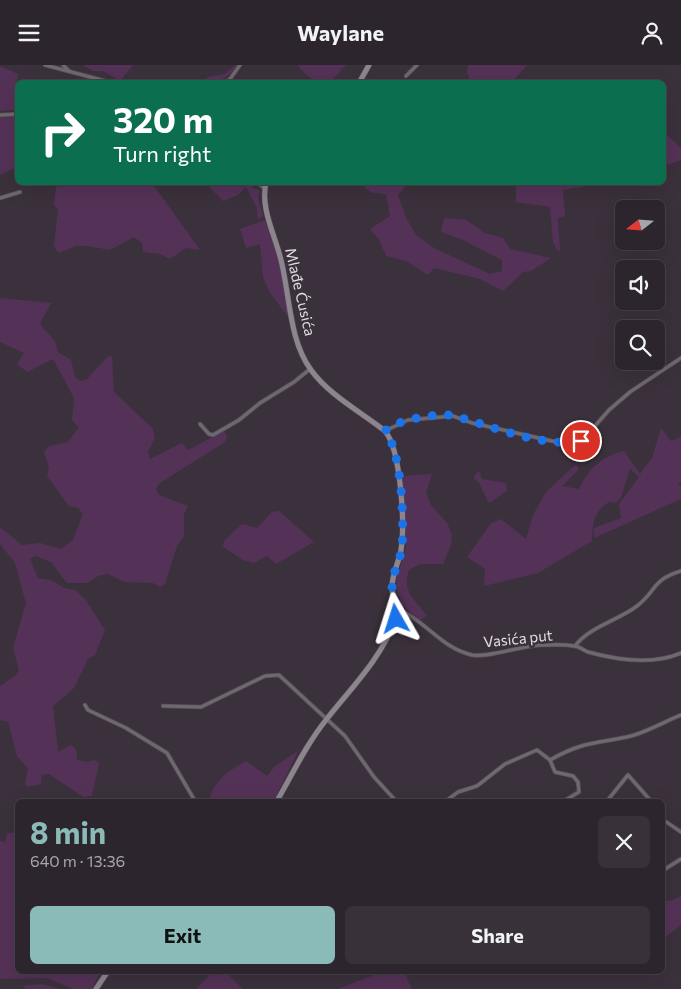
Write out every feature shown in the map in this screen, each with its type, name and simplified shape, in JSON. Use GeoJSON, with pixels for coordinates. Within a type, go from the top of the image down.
{"type":"FeatureCollection","features":[{"type":"Feature","properties":{"kind":"street"},"geometry":{"type":"LineString","coordinates":[[45,65],[100,80]]}},
{"type":"Feature","properties":{"kind":"street"},"geometry":{"type":"LineString","coordinates":[[54,65],[58,69]]}},
{"type":"Feature","properties":{"kind":"street"},"geometry":{"type":"LineString","coordinates":[[63,65],[74,74]]}},
{"type":"Feature","properties":{"kind":"street"},"geometry":{"type":"LineString","coordinates":[[231,80],[240,65]]}},
{"type":"Feature","properties":{"kind":"street"},"geometry":{"type":"LineString","coordinates":[[406,76],[417,65]]}},
{"type":"Feature","properties":{"kind":"street"},"geometry":{"type":"LineString","coordinates":[[360,80],[366,67]]}},
{"type":"Feature","properties":{"kind":"street"},"geometry":{"type":"LineString","coordinates":[[0,115],[15,114]]}},
{"type":"Feature","properties":{"kind":"street","name":"Mlađe Ćusića"},"geometry":{"type":"LineString","coordinates":[[265,185],[266,207],[281,261],[292,320],[299,346],[310,369],[321,382],[385,431]]}},
{"type":"Feature","properties":{"kind":"street"},"geometry":{"type":"LineString","coordinates":[[0,198],[20,192]]}},
{"type":"Feature","properties":{"kind":"street"},"geometry":{"type":"LineString","coordinates":[[278,799],[303,751],[326,719],[363,676],[392,626],[398,609],[392,586],[402,547],[400,485],[390,438],[385,431],[408,420],[453,416],[472,423],[552,441],[570,443],[581,441],[609,410],[630,392],[681,359]]}},
{"type":"Feature","properties":{"kind":"street"},"geometry":{"type":"LineString","coordinates":[[200,424],[209,435],[213,435],[239,420],[260,403],[294,382],[310,369]]}},
{"type":"Feature","properties":{"kind":"street"},"geometry":{"type":"LineString","coordinates":[[575,645],[583,637],[638,605],[660,579],[681,571]]}},
{"type":"Feature","properties":{"kind":"street","name":"Vasića put"},"geometry":{"type":"LineString","coordinates":[[398,609],[426,627],[441,641],[473,655],[531,646],[575,645],[586,651],[607,656],[648,661],[667,659],[681,653]]}},
{"type":"Feature","properties":{"kind":"street"},"geometry":{"type":"LineString","coordinates":[[163,706],[201,707],[265,676],[275,674],[306,698],[345,736],[374,777],[394,799]]}},
{"type":"Feature","properties":{"kind":"street"},"geometry":{"type":"LineString","coordinates":[[85,705],[88,710],[126,728],[167,753],[194,799]]}},
{"type":"Feature","properties":{"kind":"street"},"geometry":{"type":"LineString","coordinates":[[550,760],[573,747],[596,741],[626,737],[681,715]]}},
{"type":"Feature","properties":{"kind":"street"},"geometry":{"type":"LineString","coordinates":[[449,799],[458,792],[476,786],[504,764],[537,750],[550,760],[555,772],[573,776],[580,786],[579,792],[567,799]]}},
{"type":"Feature","properties":{"kind":"street"},"geometry":{"type":"LineString","coordinates":[[609,799],[628,775],[648,799]]}},
{"type":"Feature","properties":{"kind":"street"},"geometry":{"type":"LineString","coordinates":[[665,821],[681,832]]}},
{"type":"Feature","properties":{"kind":"street"},"geometry":{"type":"LineString","coordinates":[[665,869],[681,859]]}},
{"type":"Feature","properties":{"kind":"street"},"geometry":{"type":"LineString","coordinates":[[96,989],[106,974]]}},
{"type":"Feature","properties":{"kind":"shaded area"},"geometry":{"type":"Polygon","coordinates":[[[83,65],[133,65],[121,80],[103,71],[93,71],[83,65]]]}},
{"type":"Feature","properties":{"kind":"shaded area"},"geometry":{"type":"Polygon","coordinates":[[[237,65],[230,74],[222,79],[205,80],[208,77],[225,74],[237,65]]]}},
{"type":"Feature","properties":{"kind":"shaded area"},"geometry":{"type":"Polygon","coordinates":[[[298,65],[346,65],[332,80],[317,80],[304,73],[298,65]]]}},
{"type":"Feature","properties":{"kind":"shaded area"},"geometry":{"type":"Polygon","coordinates":[[[468,65],[527,65],[514,80],[470,80],[467,72],[468,65]]]}},
{"type":"Feature","properties":{"kind":"shaded area"},"geometry":{"type":"Polygon","coordinates":[[[0,66],[18,74],[17,80],[15,80],[14,110],[0,111],[0,66]]]}},
{"type":"Feature","properties":{"kind":"shaded area"},"geometry":{"type":"Polygon","coordinates":[[[0,116],[15,117],[15,168],[0,175],[0,116]]]}},
{"type":"Feature","properties":{"kind":"shaded area"},"geometry":{"type":"Polygon","coordinates":[[[666,134],[681,148],[681,160],[666,165],[666,134]]]}},
{"type":"Feature","properties":{"kind":"shaded area"},"geometry":{"type":"Polygon","coordinates":[[[77,185],[153,185],[200,250],[186,248],[170,259],[160,254],[143,252],[142,243],[134,237],[110,250],[76,246],[58,253],[54,245],[58,210],[54,205],[56,187],[77,185]]]}},
{"type":"Feature","properties":{"kind":"shaded area"},"geometry":{"type":"Polygon","coordinates":[[[209,185],[252,185],[253,188],[260,190],[258,198],[263,216],[258,220],[257,208],[246,187],[238,195],[223,201],[209,185]]]}},
{"type":"Feature","properties":{"kind":"shaded area"},"geometry":{"type":"Polygon","coordinates":[[[363,185],[406,185],[398,195],[406,218],[416,235],[434,248],[490,274],[502,271],[502,260],[463,240],[441,232],[444,218],[466,220],[485,233],[503,238],[510,249],[551,258],[531,271],[523,272],[503,291],[480,279],[434,268],[428,275],[406,261],[386,256],[379,240],[370,229],[390,216],[386,194],[378,194],[366,189],[363,185]]]}},
{"type":"Feature","properties":{"kind":"shaded area"},"geometry":{"type":"Polygon","coordinates":[[[516,185],[594,185],[563,190],[565,216],[558,218],[560,251],[557,250],[553,242],[550,207],[516,202],[516,185]]]}},
{"type":"Feature","properties":{"kind":"shaded area"},"geometry":{"type":"Polygon","coordinates":[[[265,220],[279,260],[290,319],[270,293],[263,277],[260,244],[246,248],[240,229],[265,220]]]}},
{"type":"Feature","properties":{"kind":"shaded area"},"geometry":{"type":"Polygon","coordinates":[[[0,298],[51,303],[40,324],[55,341],[58,352],[71,360],[75,377],[80,381],[87,379],[107,357],[112,356],[114,392],[153,429],[155,438],[148,452],[150,459],[182,443],[188,450],[224,431],[227,436],[225,442],[160,483],[156,488],[159,495],[188,506],[184,514],[184,536],[177,546],[165,584],[160,587],[153,583],[125,582],[108,574],[98,576],[87,583],[67,583],[51,562],[35,556],[30,559],[38,578],[51,580],[64,588],[75,590],[85,599],[105,630],[95,655],[88,659],[74,688],[53,706],[58,752],[71,745],[76,749],[77,760],[87,762],[94,760],[99,763],[92,796],[83,797],[49,774],[42,775],[41,784],[27,787],[25,783],[28,768],[17,756],[8,722],[0,720],[0,686],[15,676],[19,670],[13,648],[26,603],[15,563],[0,544],[0,527],[22,545],[40,543],[61,549],[73,540],[83,514],[78,508],[69,506],[47,476],[49,468],[44,452],[49,446],[68,442],[79,427],[72,420],[74,398],[53,359],[27,372],[17,364],[24,353],[0,342],[0,298]]]}},
{"type":"Feature","properties":{"kind":"shaded area"},"geometry":{"type":"Polygon","coordinates":[[[661,428],[671,441],[681,437],[681,481],[678,484],[681,486],[681,499],[594,538],[594,528],[621,518],[619,504],[639,477],[630,469],[621,497],[616,503],[609,502],[597,514],[594,523],[592,541],[538,573],[484,586],[485,569],[467,557],[491,523],[501,519],[526,539],[533,515],[546,492],[573,467],[576,465],[579,469],[562,486],[579,489],[587,475],[597,464],[616,453],[624,451],[640,474],[652,458],[661,428]]]}},
{"type":"Feature","properties":{"kind":"shaded area"},"geometry":{"type":"Polygon","coordinates":[[[479,471],[482,479],[506,483],[507,491],[489,503],[478,481],[474,480],[475,475],[479,471]]]}},
{"type":"Feature","properties":{"kind":"shaded area"},"geometry":{"type":"Polygon","coordinates":[[[432,474],[426,493],[431,505],[447,523],[452,535],[451,545],[443,564],[420,564],[409,570],[407,577],[408,590],[427,616],[420,620],[403,607],[397,590],[396,580],[406,547],[403,476],[432,474]]]}},
{"type":"Feature","properties":{"kind":"shaded area"},"geometry":{"type":"Polygon","coordinates":[[[279,511],[314,542],[276,564],[267,556],[254,563],[243,560],[223,547],[224,541],[242,524],[257,528],[272,512],[279,511]]]}},
{"type":"Feature","properties":{"kind":"shaded area"},"geometry":{"type":"Polygon","coordinates":[[[298,751],[275,799],[209,799],[215,786],[223,776],[246,761],[267,776],[275,766],[298,751]]]}},
{"type":"Feature","properties":{"kind":"shaded area"},"geometry":{"type":"Polygon","coordinates":[[[15,831],[15,974],[100,974],[92,989],[73,989],[47,978],[0,979],[0,841],[5,842],[7,833],[14,833],[15,831]]]}},
{"type":"Feature","properties":{"kind":"shaded area"},"geometry":{"type":"Polygon","coordinates":[[[681,896],[681,925],[665,937],[665,900],[670,901],[681,896]]]}},
{"type":"Feature","properties":{"kind":"shaded area"},"geometry":{"type":"Polygon","coordinates":[[[210,974],[228,974],[243,989],[196,989],[210,974]]]}},
{"type":"Feature","properties":{"kind":"shaded area"},"geometry":{"type":"Polygon","coordinates":[[[376,974],[405,974],[412,989],[338,989],[376,974]]]}},
{"type":"Feature","properties":{"kind":"shaded area"},"geometry":{"type":"Polygon","coordinates":[[[41,984],[62,989],[26,989],[22,986],[41,984]]]}},
{"type":"Feature","properties":{"kind":"route"},"geometry":{"type":"LineString","coordinates":[[396,619],[398,609],[392,586],[402,547],[400,485],[390,438],[385,431],[388,427],[408,420],[441,415],[453,416],[472,423],[552,441],[570,443],[581,441]]}}]}
